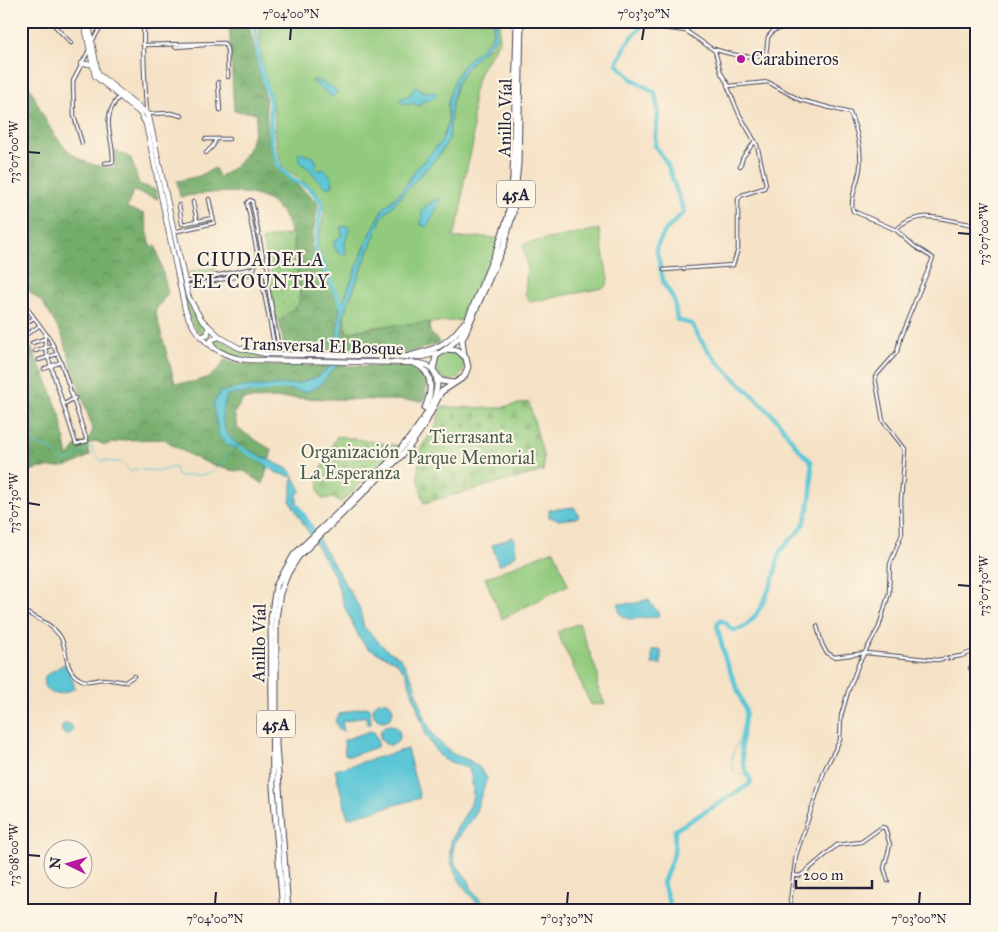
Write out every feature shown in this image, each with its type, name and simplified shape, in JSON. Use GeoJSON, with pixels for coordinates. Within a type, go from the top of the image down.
{"type":"FeatureCollection","features":[{"type":"Feature","properties":{"kind":"highway","name":"Anillo Víal"},"geometry":{"type":"LineString","coordinates":[[446,349],[459,338],[471,312],[502,237],[511,200],[517,21]]}},
{"type":"Feature","properties":{"kind":"highway","name":"Anillo Víal"},"geometry":{"type":"LineString","coordinates":[[464,356],[462,340],[504,245],[513,213],[518,164],[521,21]]}},
{"type":"Feature","properties":{"kind":"highway"},"geometry":{"type":"LineString","coordinates":[[405,357],[425,353],[441,346],[454,335],[471,312]]}},
{"type":"Feature","properties":{"kind":"highway"},"geometry":{"type":"LineString","coordinates":[[446,349],[455,349],[464,356],[468,365],[463,379],[454,383],[444,382],[435,374],[433,362],[439,352],[446,349]]}},
{"type":"Feature","properties":{"kind":"highway"},"geometry":{"type":"LineString","coordinates":[[411,362],[425,370],[431,384],[431,395],[423,418]]}},
{"type":"Feature","properties":{"kind":"highway","name":"Anillo Víal"},"geometry":{"type":"LineString","coordinates":[[283,911],[273,787],[271,612],[274,593],[282,574],[308,544],[400,451],[423,418],[436,392],[435,374]]}},
{"type":"Feature","properties":{"kind":"highway","name":"Anillo Víal"},"geometry":{"type":"LineString","coordinates":[[319,533],[406,451],[425,424],[440,394],[454,383]]}},
{"type":"Feature","properties":{"kind":"highway","name":"Anillo Víal"},"geometry":{"type":"LineString","coordinates":[[288,911],[276,762],[277,610],[280,593],[288,572],[308,544]]}},
{"type":"Feature","properties":{"kind":"main road","name":"Transversal El Bosque"},"geometry":{"type":"LineString","coordinates":[[84,21],[100,77],[147,114],[152,127],[185,284],[196,312],[220,337],[246,350],[278,355],[330,357]]}},
{"type":"Feature","properties":{"kind":"main road","name":"Transversal El Bosque"},"geometry":{"type":"LineString","coordinates":[[88,21],[92,64],[97,78],[140,113],[147,128],[185,309],[191,324],[201,337],[213,348],[231,357],[247,360],[330,357],[428,357],[439,352]]}},
{"type":"Feature","properties":{"kind":"main road"},"geometry":{"type":"LineString","coordinates":[[81,64],[92,64]]}},
{"type":"Feature","properties":{"kind":"main road"},"geometry":{"type":"LineString","coordinates":[[138,106],[148,104]]}},
{"type":"Feature","properties":{"kind":"main road"},"geometry":{"type":"LineString","coordinates":[[201,337],[208,334],[208,326]]}},
{"type":"Feature","properties":{"kind":"main road"},"geometry":{"type":"LineString","coordinates":[[213,348],[211,340],[215,337],[220,337]]}},
{"type":"Feature","properties":{"kind":"main road","name":"Transversal El Bosque"},"geometry":{"type":"LineString","coordinates":[[341,357],[424,363],[435,374]]}},
{"type":"Feature","properties":{"kind":"street"},"geometry":{"type":"LineString","coordinates":[[50,21],[71,43]]}},
{"type":"Feature","properties":{"kind":"street"},"geometry":{"type":"LineString","coordinates":[[82,144],[74,114],[73,81],[104,21]]}},
{"type":"Feature","properties":{"kind":"street"},"geometry":{"type":"LineString","coordinates":[[144,21],[143,45],[148,86],[147,128]]}},
{"type":"Feature","properties":{"kind":"street"},"geometry":{"type":"LineString","coordinates":[[613,21],[625,24],[639,22],[656,27],[686,31],[713,49],[717,54],[718,65],[739,114],[755,141],[766,184],[764,188],[738,198],[738,249],[734,265],[664,270]]}},
{"type":"Feature","properties":{"kind":"street"},"geometry":{"type":"LineString","coordinates":[[686,31],[694,21]]}},
{"type":"Feature","properties":{"kind":"street"},"geometry":{"type":"LineString","coordinates":[[713,49],[745,57],[766,54],[768,37],[774,30],[810,21]]}},
{"type":"Feature","properties":{"kind":"street"},"geometry":{"type":"LineString","coordinates":[[175,46],[222,43],[226,45],[228,77]]}},
{"type":"Feature","properties":{"kind":"street"},"geometry":{"type":"LineString","coordinates":[[143,45],[205,45]]}},
{"type":"Feature","properties":{"kind":"street"},"geometry":{"type":"LineString","coordinates":[[21,63],[27,73]]}},
{"type":"Feature","properties":{"kind":"street"},"geometry":{"type":"LineString","coordinates":[[218,82],[220,110]]}},
{"type":"Feature","properties":{"kind":"street"},"geometry":{"type":"LineString","coordinates":[[727,85],[768,82],[800,100],[850,113],[861,151],[860,170],[851,208],[854,212],[896,230],[933,259],[900,338],[897,352],[875,377],[883,422],[905,451],[901,501],[902,534],[890,564],[891,584],[887,604],[879,627],[848,692],[841,716],[840,740],[825,769],[796,855],[790,901],[794,911]]}},
{"type":"Feature","properties":{"kind":"street"},"geometry":{"type":"LineString","coordinates":[[105,164],[113,162],[113,148],[109,140],[109,110],[119,97]]}},
{"type":"Feature","properties":{"kind":"street"},"geometry":{"type":"LineString","coordinates":[[140,113],[182,116]]}},
{"type":"Feature","properties":{"kind":"street"},"geometry":{"type":"LineString","coordinates":[[205,139],[229,139]]}},
{"type":"Feature","properties":{"kind":"street"},"geometry":{"type":"LineString","coordinates":[[206,153],[213,146],[216,139]]}},
{"type":"Feature","properties":{"kind":"street"},"geometry":{"type":"LineString","coordinates":[[740,166],[742,157],[755,141]]}},
{"type":"Feature","properties":{"kind":"street"},"geometry":{"type":"LineString","coordinates":[[173,232],[214,223],[209,199]]}},
{"type":"Feature","properties":{"kind":"street"},"geometry":{"type":"LineString","coordinates":[[259,262],[247,203],[250,200],[252,201],[264,262],[269,268],[266,275],[278,355]]}},
{"type":"Feature","properties":{"kind":"street"},"geometry":{"type":"LineString","coordinates":[[194,202],[197,221]]}},
{"type":"Feature","properties":{"kind":"street"},"geometry":{"type":"LineString","coordinates":[[179,205],[182,224],[213,218]]}},
{"type":"Feature","properties":{"kind":"street"},"geometry":{"type":"LineString","coordinates":[[896,230],[917,217],[948,218],[977,226]]}},
{"type":"Feature","properties":{"kind":"street"},"geometry":{"type":"LineString","coordinates":[[185,284],[254,268],[259,262]]}},
{"type":"Feature","properties":{"kind":"street"},"geometry":{"type":"LineString","coordinates":[[259,262],[264,262]]}},
{"type":"Feature","properties":{"kind":"street"},"geometry":{"type":"LineString","coordinates":[[254,268],[255,273],[260,277],[278,355]]}},
{"type":"Feature","properties":{"kind":"street"},"geometry":{"type":"LineString","coordinates":[[185,284],[255,273]]}},
{"type":"Feature","properties":{"kind":"street"},"geometry":{"type":"LineString","coordinates":[[260,277],[266,275]]}},
{"type":"Feature","properties":{"kind":"street"},"geometry":{"type":"LineString","coordinates":[[21,300],[53,345],[74,398],[87,440],[76,444],[45,348],[44,339]]}},
{"type":"Feature","properties":{"kind":"street"},"geometry":{"type":"LineString","coordinates":[[21,312],[27,308]]}},
{"type":"Feature","properties":{"kind":"street"},"geometry":{"type":"LineString","coordinates":[[24,324],[34,318]]}},
{"type":"Feature","properties":{"kind":"street"},"geometry":{"type":"LineString","coordinates":[[27,334],[39,326]]}},
{"type":"Feature","properties":{"kind":"street"},"geometry":{"type":"LineString","coordinates":[[32,343],[44,339],[46,336]]}},
{"type":"Feature","properties":{"kind":"street"},"geometry":{"type":"LineString","coordinates":[[35,351],[53,345]]}},
{"type":"Feature","properties":{"kind":"street"},"geometry":{"type":"LineString","coordinates":[[39,360],[56,354]]}},
{"type":"Feature","properties":{"kind":"street"},"geometry":{"type":"LineString","coordinates":[[44,369],[61,362]]}},
{"type":"Feature","properties":{"kind":"street"},"geometry":{"type":"LineString","coordinates":[[64,404],[74,398]]}},
{"type":"Feature","properties":{"kind":"street"},"geometry":{"type":"LineString","coordinates":[[21,610],[44,620],[54,628],[61,638],[66,663],[82,680],[102,679],[125,682],[134,676]]}},
{"type":"Feature","properties":{"kind":"street"},"geometry":{"type":"LineString","coordinates":[[817,626],[820,642],[830,655],[839,657],[866,653],[937,660],[961,656],[977,650]]}},
{"type":"Feature","properties":{"kind":"street"},"geometry":{"type":"LineString","coordinates":[[977,661],[970,668],[977,676]]}},
{"type":"Feature","properties":{"kind":"street"},"geometry":{"type":"LineString","coordinates":[[793,875],[799,876],[803,874],[837,844],[861,842],[882,827],[885,828],[890,845],[884,868],[888,881]]}},
{"type":"Feature","properties":{"kind":"green space"},"geometry":{"type":"Polygon","coordinates":[[[229,21],[248,21],[265,97],[268,139],[279,170],[318,203],[311,246],[341,306],[346,333],[377,327],[429,322],[430,332],[440,343],[408,353],[285,350],[279,321],[298,304],[300,296],[295,249],[283,215],[268,200],[244,193],[230,192],[180,197],[177,181],[199,176],[215,168],[219,177],[237,165],[251,143],[257,113],[234,111],[229,21]]]}},
{"type":"Feature","properties":{"kind":"green space"},"geometry":{"type":"Polygon","coordinates":[[[259,21],[493,21],[493,32],[490,40],[466,62],[448,101],[448,123],[441,142],[417,168],[400,193],[383,209],[368,239],[342,305],[317,248],[325,210],[323,200],[313,189],[282,166],[276,142],[274,111],[262,64],[259,21]]]}},
{"type":"Feature","properties":{"kind":"green space"},"geometry":{"type":"Polygon","coordinates":[[[497,21],[500,21],[499,41],[480,72],[473,94],[473,143],[464,180],[461,212],[453,238],[485,237],[502,239],[468,320],[372,327],[347,333],[344,313],[382,217],[440,154],[449,139],[452,102],[457,83],[476,57],[493,44],[497,21]]]}},
{"type":"Feature","properties":{"kind":"green space"},"geometry":{"type":"Polygon","coordinates":[[[21,67],[45,118],[54,134],[65,147],[78,158],[95,165],[115,168],[115,150],[131,158],[139,184],[156,190],[158,199],[133,191],[127,208],[144,214],[151,247],[156,246],[168,293],[155,311],[175,383],[204,379],[215,372],[224,360],[252,365],[409,366],[420,373],[425,380],[424,401],[244,399],[234,413],[238,429],[272,450],[263,484],[244,471],[225,469],[203,461],[181,450],[165,439],[125,440],[105,445],[96,441],[87,445],[90,455],[77,463],[62,467],[31,470],[21,476],[21,328],[47,380],[60,415],[68,457],[77,445],[87,442],[93,430],[62,335],[43,303],[21,284],[21,67]]]}},
{"type":"Feature","properties":{"kind":"green space"},"geometry":{"type":"Polygon","coordinates":[[[599,229],[608,279],[607,285],[603,288],[530,302],[525,295],[527,267],[523,244],[599,229]]]}},
{"type":"Feature","properties":{"kind":"green space"},"geometry":{"type":"Polygon","coordinates":[[[292,233],[300,296],[298,304],[279,321],[275,319],[267,277],[271,274],[271,270],[262,240],[292,233]]]}},
{"type":"Feature","properties":{"kind":"green space"},"geometry":{"type":"Polygon","coordinates":[[[215,267],[216,270],[206,275],[188,273],[215,267]]]}},
{"type":"Feature","properties":{"kind":"green space"},"geometry":{"type":"Polygon","coordinates":[[[181,283],[190,309],[207,333],[203,335],[193,325],[190,318],[181,283]]]}},
{"type":"Feature","properties":{"kind":"green space"},"geometry":{"type":"Polygon","coordinates":[[[217,338],[239,350],[282,357],[245,358],[235,356],[219,349],[213,343],[214,339],[217,338]]]}},
{"type":"Feature","properties":{"kind":"green space"},"geometry":{"type":"Polygon","coordinates":[[[450,352],[460,356],[464,366],[460,376],[450,380],[440,376],[436,366],[440,356],[450,352]]]}},
{"type":"Feature","properties":{"kind":"green space","name":"Tierrasanta Parque Memorial"},"geometry":{"type":"Polygon","coordinates":[[[529,402],[543,454],[544,471],[424,503],[418,478],[419,451],[436,425],[441,407],[497,408],[529,402]]]}},
{"type":"Feature","properties":{"kind":"green space","name":"Organización La Esperanza"},"geometry":{"type":"Polygon","coordinates":[[[337,436],[401,446],[341,502],[333,498],[322,499],[318,484],[325,459],[337,436]]]}},
{"type":"Feature","properties":{"kind":"green space"},"geometry":{"type":"Polygon","coordinates":[[[554,550],[568,585],[502,619],[485,578],[554,550]]]}},
{"type":"Feature","properties":{"kind":"green space"},"geometry":{"type":"Polygon","coordinates":[[[579,623],[598,675],[597,686],[605,704],[591,705],[557,632],[579,623]]]}},
{"type":"Feature","properties":{"kind":"water"},"geometry":{"type":"Polygon","coordinates":[[[493,21],[497,21],[496,38],[466,68],[457,83],[452,102],[449,139],[440,154],[382,217],[344,313],[338,364],[319,386],[309,391],[302,392],[275,386],[249,393],[227,395],[222,414],[225,431],[236,444],[290,470],[301,490],[297,495],[297,503],[359,607],[364,627],[388,651],[400,657],[413,680],[425,719],[435,738],[453,754],[469,760],[480,768],[487,778],[474,817],[455,842],[453,850],[455,863],[469,881],[472,890],[490,911],[485,911],[470,895],[457,876],[452,866],[450,855],[450,845],[454,834],[468,810],[472,798],[473,790],[469,769],[443,759],[435,750],[426,735],[406,673],[395,661],[367,648],[359,637],[345,608],[335,577],[290,501],[293,477],[277,473],[244,450],[229,446],[219,437],[213,405],[220,392],[243,387],[297,384],[317,377],[333,364],[340,309],[368,239],[383,209],[400,193],[417,168],[441,142],[448,123],[448,101],[455,78],[466,62],[490,40],[493,32],[493,21]]]}},
{"type":"Feature","properties":{"kind":"water"},"geometry":{"type":"Polygon","coordinates":[[[316,80],[334,88],[338,92],[332,97],[312,81],[316,80]]]}},
{"type":"Feature","properties":{"kind":"water"},"geometry":{"type":"Polygon","coordinates":[[[415,86],[425,92],[437,94],[433,99],[423,101],[419,106],[413,103],[408,105],[402,103],[400,99],[410,95],[415,86]]]}},
{"type":"Feature","properties":{"kind":"water"},"geometry":{"type":"Polygon","coordinates":[[[298,153],[314,157],[317,164],[314,167],[318,171],[321,169],[326,170],[333,180],[332,187],[324,185],[310,170],[301,164],[298,153]]]}},
{"type":"Feature","properties":{"kind":"water"},"geometry":{"type":"Polygon","coordinates":[[[439,197],[440,202],[429,224],[426,227],[421,225],[422,209],[439,197]]]}},
{"type":"Feature","properties":{"kind":"water"},"geometry":{"type":"Polygon","coordinates":[[[347,226],[350,229],[345,243],[346,254],[343,255],[336,251],[333,242],[342,235],[341,227],[347,226]]]}},
{"type":"Feature","properties":{"kind":"water"},"geometry":{"type":"Polygon","coordinates":[[[574,507],[579,516],[576,518],[559,520],[549,517],[549,510],[574,507]]]}},
{"type":"Feature","properties":{"kind":"water"},"geometry":{"type":"Polygon","coordinates":[[[512,537],[515,539],[516,555],[499,566],[492,545],[512,537]]]}},
{"type":"Feature","properties":{"kind":"water"},"geometry":{"type":"Polygon","coordinates":[[[648,599],[659,614],[658,617],[628,619],[620,614],[618,604],[637,603],[648,599]]]}},
{"type":"Feature","properties":{"kind":"water"},"geometry":{"type":"Polygon","coordinates":[[[652,650],[661,650],[661,664],[652,664],[652,650]]]}},
{"type":"Feature","properties":{"kind":"water"},"geometry":{"type":"Polygon","coordinates":[[[64,664],[70,673],[75,688],[58,694],[47,690],[44,686],[45,676],[64,664]]]}},
{"type":"Feature","properties":{"kind":"water"},"geometry":{"type":"Polygon","coordinates":[[[383,701],[390,704],[393,711],[390,718],[383,721],[376,718],[373,711],[376,704],[383,701]]]}},
{"type":"Feature","properties":{"kind":"water"},"geometry":{"type":"Polygon","coordinates":[[[364,707],[370,708],[371,724],[368,725],[365,716],[342,722],[344,731],[339,730],[335,720],[339,714],[364,707]]]}},
{"type":"Feature","properties":{"kind":"water"},"geometry":{"type":"Polygon","coordinates":[[[67,723],[73,729],[67,735],[61,729],[67,723]]]}},
{"type":"Feature","properties":{"kind":"water"},"geometry":{"type":"Polygon","coordinates":[[[390,725],[397,728],[400,735],[397,742],[390,745],[383,742],[380,735],[383,728],[390,725]]]}},
{"type":"Feature","properties":{"kind":"water"},"geometry":{"type":"Polygon","coordinates":[[[370,731],[375,733],[378,743],[377,747],[351,756],[345,754],[344,740],[370,731]]]}},
{"type":"Feature","properties":{"kind":"water"},"geometry":{"type":"Polygon","coordinates":[[[407,749],[420,798],[348,818],[335,770],[407,749]]]}},
{"type":"Feature","properties":{"kind":"waterway"},"geometry":{"type":"LineString","coordinates":[[254,21],[259,61],[270,102],[271,141],[279,167],[293,180],[309,188],[322,202],[315,248],[343,308]]}},
{"type":"Feature","properties":{"kind":"waterway"},"geometry":{"type":"LineString","coordinates":[[646,21],[627,43],[617,64],[632,79],[655,93],[658,110],[655,146],[667,163],[684,212],[665,231],[656,248],[664,284],[674,299],[677,320],[692,324],[719,363],[776,419],[796,447],[811,461],[812,475],[806,518],[801,528],[780,553],[775,573],[760,609],[754,618],[740,629],[732,630],[726,623],[720,620],[717,625],[725,658],[746,711],[741,744],[744,766],[751,782],[675,830],[674,854],[663,883],[669,902],[668,911]]}},
{"type":"Feature","properties":{"kind":"waterway"},"geometry":{"type":"LineString","coordinates":[[253,391],[288,387]]}},
{"type":"Feature","properties":{"kind":"waterway"},"geometry":{"type":"LineString","coordinates":[[21,429],[37,445],[52,449],[63,461],[71,460],[92,446],[93,452],[102,461],[120,462],[131,472],[134,469],[159,471],[175,467],[177,476],[201,475],[213,472],[225,460],[231,447]]}},
{"type":"Feature","properties":{"kind":"waterway"},"geometry":{"type":"LineString","coordinates":[[240,448],[259,459]]}},
{"type":"Feature","properties":{"kind":"waterway"},"geometry":{"type":"LineString","coordinates":[[298,506],[316,535]]}},
{"type":"Feature","properties":{"kind":"waterway"},"geometry":{"type":"LineString","coordinates":[[744,731],[734,750],[732,766],[734,771],[749,776]]}},
{"type":"Feature","properties":{"kind":"waterway"},"geometry":{"type":"LineString","coordinates":[[620,911],[633,911]]}},
{"type":"Feature","properties":{"kind":"place","name":"Carabineros"},"geometry":{"type":"Point","coordinates":[741,59]}},
{"type":"Feature","properties":{"kind":"district","name":"CIUDADELA EL COUNTRY"},"geometry":{"type":"Point","coordinates":[261,270]}}]}
